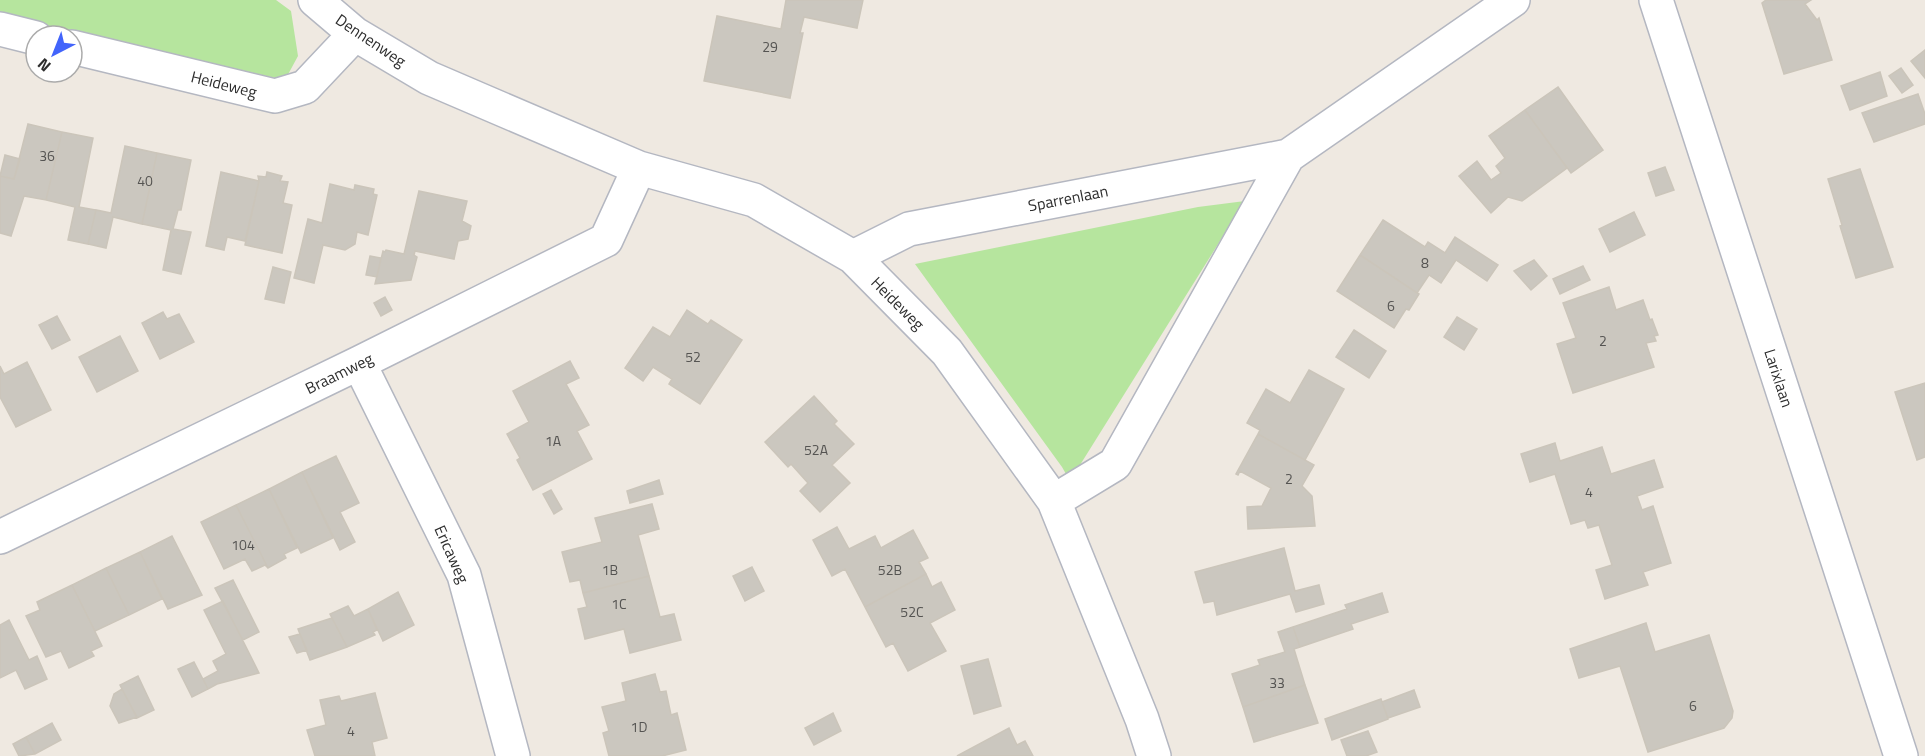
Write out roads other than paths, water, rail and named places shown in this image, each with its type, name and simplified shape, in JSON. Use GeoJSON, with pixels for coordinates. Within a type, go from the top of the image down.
{"type":"FeatureCollection","features":[{"type":"Feature","properties":{"kind":"street","name":"Dennenweg"},"geometry":{"type":"LineString","coordinates":[[315,0],[355,34],[429,78]]}},
{"type":"Feature","properties":{"kind":"street","name":"Sparrenlaan"},"geometry":{"type":"LineString","coordinates":[[853,257],[909,229],[1288,156],[1512,0]]}},
{"type":"Feature","properties":{"kind":"street","name":"Larixlaan"},"geometry":{"type":"LineString","coordinates":[[1656,0],[1901,756]]}},
{"type":"Feature","properties":{"kind":"street"},"geometry":{"type":"LineString","coordinates":[[0,29],[24,35]]}},
{"type":"Feature","properties":{"kind":"street","name":"Heideweg"},"geometry":{"type":"LineString","coordinates":[[84,50],[275,96],[306,87],[355,34]]}},
{"type":"Feature","properties":{"kind":"street","name":"Heideweg"},"geometry":{"type":"LineString","coordinates":[[429,78],[639,168],[754,200],[853,257],[947,352],[1053,501],[1142,718],[1154,756]]}},
{"type":"Feature","properties":{"kind":"street","name":"Sparrenlaan"},"geometry":{"type":"LineString","coordinates":[[1053,501],[1115,464],[1288,156]]}},
{"type":"Feature","properties":{"kind":"street","name":"Braamweg"},"geometry":{"type":"LineString","coordinates":[[0,537],[606,240],[639,168]]}},
{"type":"Feature","properties":{"kind":"street","name":"Ericaweg"},"geometry":{"type":"LineString","coordinates":[[359,363],[464,575],[513,756]]}}]}
